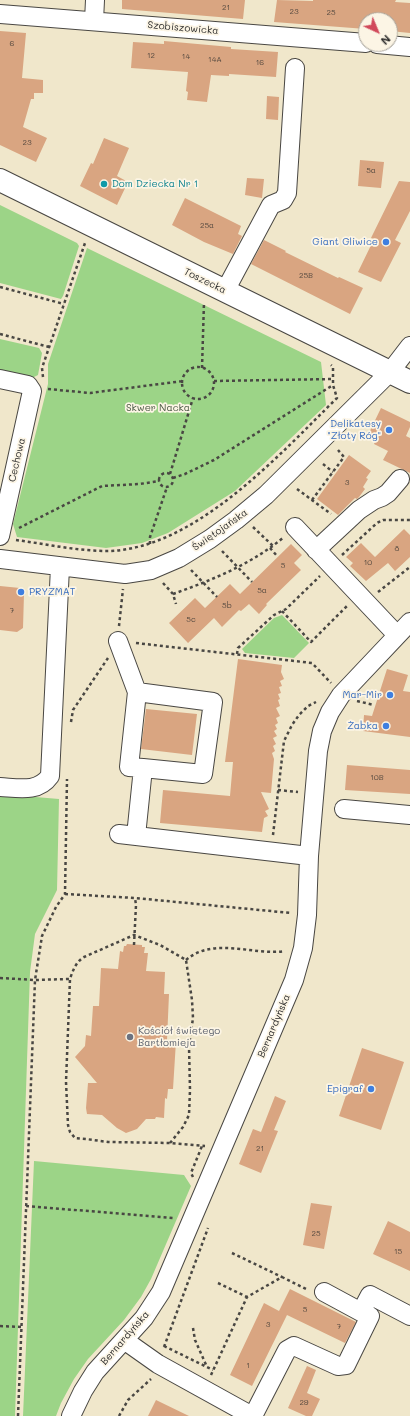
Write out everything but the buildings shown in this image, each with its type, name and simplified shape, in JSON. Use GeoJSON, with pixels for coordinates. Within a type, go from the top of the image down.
{"type":"FeatureCollection","features":[{"type":"Feature","properties":{"kind":"main road","name":"Toszecka"},"geometry":{"type":"LineString","coordinates":[[0,180],[410,382]]}},
{"type":"Feature","properties":{"kind":"street"},"geometry":{"type":"LineString","coordinates":[[94,21],[95,0]]}},
{"type":"Feature","properties":{"kind":"street","name":"Szobiszowicka"},"geometry":{"type":"LineString","coordinates":[[0,14],[358,42]]}},
{"type":"Feature","properties":{"kind":"street"},"geometry":{"type":"LineString","coordinates":[[398,46],[410,47]]}},
{"type":"Feature","properties":{"kind":"street"},"geometry":{"type":"LineString","coordinates":[[225,291],[272,205],[283,200],[287,193],[295,68]]}},
{"type":"Feature","properties":{"kind":"street","name":"Świętojańska"},"geometry":{"type":"LineString","coordinates":[[0,560],[125,574],[151,570],[179,558],[210,539],[266,495],[390,372],[410,346]]}},
{"type":"Feature","properties":{"kind":"street"},"geometry":{"type":"LineString","coordinates":[[0,379],[35,387]]}},
{"type":"Feature","properties":{"kind":"street","name":"Cechowa"},"geometry":{"type":"LineString","coordinates":[[5,537],[32,391],[35,387]]}},
{"type":"Feature","properties":{"kind":"street"},"geometry":{"type":"LineString","coordinates":[[316,550],[359,510],[388,493],[400,479]]}},
{"type":"Feature","properties":{"kind":"street"},"geometry":{"type":"LineString","coordinates":[[295,527],[397,635]]}},
{"type":"Feature","properties":{"kind":"street"},"geometry":{"type":"LineString","coordinates":[[0,786],[26,789],[34,788],[46,782],[50,776],[60,567]]}},
{"type":"Feature","properties":{"kind":"street","name":"Bernardyńska"},"geometry":{"type":"LineString","coordinates":[[71,1416],[83,1391],[95,1372],[144,1318],[161,1292],[294,980],[303,948],[307,915],[309,856],[318,751],[322,731],[330,712],[341,695],[410,622]]}},
{"type":"Feature","properties":{"kind":"street"},"geometry":{"type":"LineString","coordinates":[[118,641],[137,692],[129,768],[144,768],[203,774],[213,702],[137,692]]}},
{"type":"Feature","properties":{"kind":"street"},"geometry":{"type":"LineString","coordinates":[[144,768],[127,835],[309,856]]}},
{"type":"Feature","properties":{"kind":"street"},"geometry":{"type":"LineString","coordinates":[[344,809],[410,816]]}},
{"type":"Feature","properties":{"kind":"street"},"geometry":{"type":"LineString","coordinates":[[124,1340],[158,1364],[253,1416],[287,1350],[294,1346],[338,1366],[346,1365],[370,1316],[324,1292]]}},
{"type":"Feature","properties":{"kind":"street"},"geometry":{"type":"LineString","coordinates":[[361,1312],[370,1295],[410,1316]]}},
{"type":"Feature","properties":{"kind":"path"},"geometry":{"type":"LineString","coordinates":[[42,368],[86,242]]}},
{"type":"Feature","properties":{"kind":"path"},"geometry":{"type":"LineString","coordinates":[[0,287],[64,304]]}},
{"type":"Feature","properties":{"kind":"path"},"geometry":{"type":"LineString","coordinates":[[202,368],[204,302]]}},
{"type":"Feature","properties":{"kind":"path"},"geometry":{"type":"LineString","coordinates":[[0,334],[50,347]]}},
{"type":"Feature","properties":{"kind":"path"},"geometry":{"type":"LineString","coordinates":[[5,537],[78,550],[108,551],[150,544],[200,519],[237,492],[265,468],[337,398],[333,385],[333,366],[327,363]]}},
{"type":"Feature","properties":{"kind":"path"},"geometry":{"type":"LineString","coordinates":[[196,367],[202,368],[208,370],[212,375],[214,381],[213,387],[210,393],[205,397],[193,398],[184,390],[183,381],[186,373],[190,369],[196,367]]}},
{"type":"Feature","properties":{"kind":"path"},"geometry":{"type":"LineString","coordinates":[[214,381],[333,379]]}},
{"type":"Feature","properties":{"kind":"path"},"geometry":{"type":"LineString","coordinates":[[35,387],[90,393],[183,381]]}},
{"type":"Feature","properties":{"kind":"path"},"geometry":{"type":"LineString","coordinates":[[173,478],[214,460],[333,385]]}},
{"type":"Feature","properties":{"kind":"path"},"geometry":{"type":"LineString","coordinates":[[170,474],[193,398]]}},
{"type":"Feature","properties":{"kind":"path"},"geometry":{"type":"LineString","coordinates":[[312,500],[344,457],[338,450]]}},
{"type":"Feature","properties":{"kind":"path"},"geometry":{"type":"LineString","coordinates":[[323,464],[333,472]]}},
{"type":"Feature","properties":{"kind":"path"},"geometry":{"type":"LineString","coordinates":[[150,544],[150,537],[167,487],[172,484],[173,478],[167,472],[158,478],[162,486],[167,487]]}},
{"type":"Feature","properties":{"kind":"path"},"geometry":{"type":"LineString","coordinates":[[17,528],[102,486],[140,484],[159,481]]}},
{"type":"Feature","properties":{"kind":"path"},"geometry":{"type":"LineString","coordinates":[[297,488],[344,524]]}},
{"type":"Feature","properties":{"kind":"path"},"geometry":{"type":"LineString","coordinates":[[253,526],[272,547],[278,557]]}},
{"type":"Feature","properties":{"kind":"path"},"geometry":{"type":"LineString","coordinates":[[173,594],[205,583],[238,567],[272,547],[295,527]]}},
{"type":"Feature","properties":{"kind":"path"},"geometry":{"type":"LineString","coordinates":[[220,549],[252,582]]}},
{"type":"Feature","properties":{"kind":"path"},"geometry":{"type":"LineString","coordinates":[[188,567],[217,597]]}},
{"type":"Feature","properties":{"kind":"path"},"geometry":{"type":"LineString","coordinates":[[282,611],[311,642],[362,598],[387,586],[410,567]]}},
{"type":"Feature","properties":{"kind":"path"},"geometry":{"type":"LineString","coordinates":[[70,726],[73,710],[118,641],[125,574]]}},
{"type":"Feature","properties":{"kind":"path"},"geometry":{"type":"LineString","coordinates":[[160,580],[173,594],[176,604]]}},
{"type":"Feature","properties":{"kind":"path"},"geometry":{"type":"LineString","coordinates":[[118,641],[312,663],[333,686]]}},
{"type":"Feature","properties":{"kind":"path"},"geometry":{"type":"LineString","coordinates":[[352,699],[374,705]]}},
{"type":"Feature","properties":{"kind":"path"},"geometry":{"type":"LineString","coordinates":[[272,841],[284,741],[299,715],[308,706],[322,701]]}},
{"type":"Feature","properties":{"kind":"path"},"geometry":{"type":"LineString","coordinates":[[18,1416],[35,980],[42,936],[56,907],[65,894],[67,778]]}},
{"type":"Feature","properties":{"kind":"path"},"geometry":{"type":"LineString","coordinates":[[278,790],[302,793]]}},
{"type":"Feature","properties":{"kind":"path"},"geometry":{"type":"LineString","coordinates":[[65,894],[135,898],[307,915]]}},
{"type":"Feature","properties":{"kind":"path"},"geometry":{"type":"LineString","coordinates":[[134,945],[135,898]]}},
{"type":"Feature","properties":{"kind":"path"},"geometry":{"type":"LineString","coordinates":[[186,960],[160,945],[134,935],[84,957],[79,960],[73,968],[70,979],[66,1082],[68,1125],[70,1132],[75,1138],[86,1140],[207,1146]]}},
{"type":"Feature","properties":{"kind":"path"},"geometry":{"type":"LineString","coordinates":[[186,960],[192,954],[212,949],[226,948],[274,953],[303,948]]}},
{"type":"Feature","properties":{"kind":"path"},"geometry":{"type":"LineString","coordinates":[[170,1143],[183,1128],[189,1115],[189,1046],[192,1000],[186,960]]}},
{"type":"Feature","properties":{"kind":"path"},"geometry":{"type":"LineString","coordinates":[[0,978],[35,980],[70,979]]}},
{"type":"Feature","properties":{"kind":"path"},"geometry":{"type":"LineString","coordinates":[[193,1178],[191,1173],[202,1146]]}},
{"type":"Feature","properties":{"kind":"path"},"geometry":{"type":"LineString","coordinates":[[26,1206],[181,1219]]}},
{"type":"Feature","properties":{"kind":"path"},"geometry":{"type":"LineString","coordinates":[[119,1416],[128,1400],[154,1376],[211,1222]]}},
{"type":"Feature","properties":{"kind":"path"},"geometry":{"type":"LineString","coordinates":[[232,1253],[320,1295],[324,1292]]}},
{"type":"Feature","properties":{"kind":"path"},"geometry":{"type":"LineString","coordinates":[[204,1390],[247,1297],[282,1277]]}},
{"type":"Feature","properties":{"kind":"path"},"geometry":{"type":"LineString","coordinates":[[218,1283],[247,1297]]}},
{"type":"Feature","properties":{"kind":"path"},"geometry":{"type":"LineString","coordinates":[[0,1326],[22,1327]]}},
{"type":"Feature","properties":{"kind":"path"},"geometry":{"type":"LineString","coordinates":[[193,1328],[195,1340],[207,1367]]}},
{"type":"Feature","properties":{"kind":"path"},"geometry":{"type":"LineString","coordinates":[[164,1346],[213,1370]]}},
{"type":"Feature","properties":{"kind":"green space"},"geometry":{"type":"Polygon","coordinates":[[[0,205],[77,243],[79,246],[61,299],[0,283],[0,205]]]}},
{"type":"Feature","properties":{"kind":"green space","name":"Skwer Nacka"},"geometry":{"type":"Polygon","coordinates":[[[87,248],[321,362],[326,405],[235,491],[168,533],[142,543],[106,548],[17,537],[13,524],[48,384],[48,364],[87,248]]]}},
{"type":"Feature","properties":{"kind":"green space"},"geometry":{"type":"Polygon","coordinates":[[[0,339],[39,348],[42,353],[38,375],[32,378],[0,372],[0,339]]]}},
{"type":"Feature","properties":{"kind":"green space"},"geometry":{"type":"Polygon","coordinates":[[[282,615],[309,643],[294,658],[245,653],[242,649],[274,618],[282,615]]]}},
{"type":"Feature","properties":{"kind":"green space"},"geometry":{"type":"Polygon","coordinates":[[[0,794],[59,799],[57,890],[35,934],[30,972],[15,1416],[0,1416],[0,794]]]}},
{"type":"Feature","properties":{"kind":"green space"},"geometry":{"type":"Polygon","coordinates":[[[34,1161],[184,1175],[191,1186],[151,1279],[141,1297],[124,1320],[88,1359],[74,1379],[56,1416],[23,1416],[34,1161]]]}},
{"type":"Feature","properties":{"kind":"place","name":"Dom Dziecka Nr 1"},"geometry":{"type":"Point","coordinates":[104,184]}},
{"type":"Feature","properties":{"kind":"place","name":"Giant Gliwice"},"geometry":{"type":"Point","coordinates":[386,242]}},
{"type":"Feature","properties":{"kind":"place","name":"Delikatesy \"Złoty Róg\""},"geometry":{"type":"Point","coordinates":[389,430]}},
{"type":"Feature","properties":{"kind":"place","name":"PRYZMAT"},"geometry":{"type":"Point","coordinates":[21,592]}},
{"type":"Feature","properties":{"kind":"place","name":"Mar-Mir"},"geometry":{"type":"Point","coordinates":[390,695]}},
{"type":"Feature","properties":{"kind":"place","name":"Żabka"},"geometry":{"type":"Point","coordinates":[386,726]}},
{"type":"Feature","properties":{"kind":"place","name":"Kościół świętego Bartłomieja"},"geometry":{"type":"Point","coordinates":[130,1037]}},
{"type":"Feature","properties":{"kind":"place","name":"Epigraf"},"geometry":{"type":"Point","coordinates":[371,1089]}}]}
